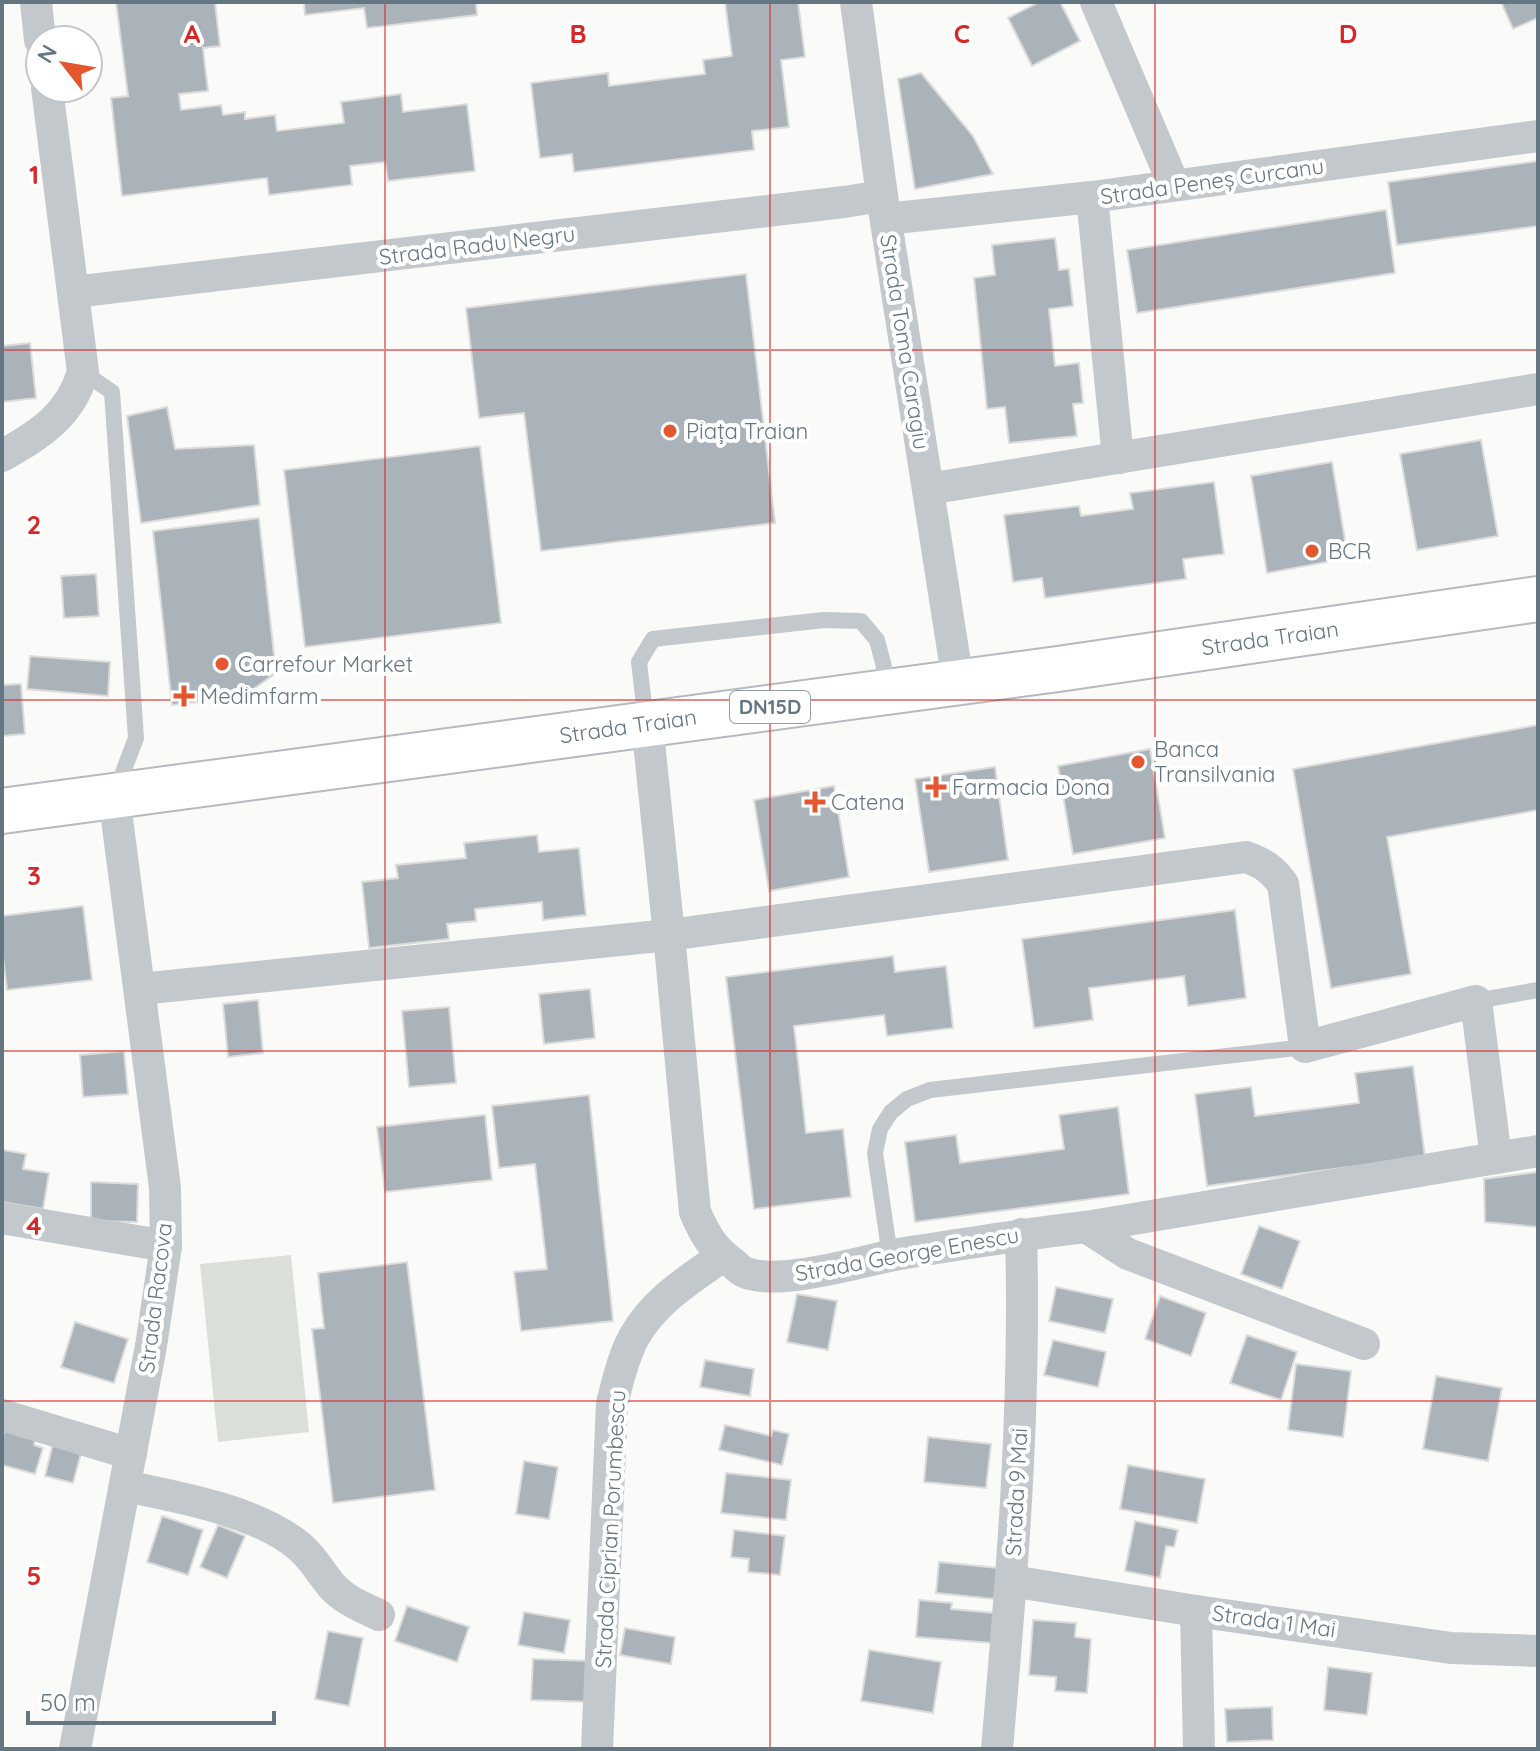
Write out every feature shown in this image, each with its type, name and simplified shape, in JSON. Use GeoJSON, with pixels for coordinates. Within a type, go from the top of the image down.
{"type":"FeatureCollection","features":[{"type":"Feature","properties":{"kind":"main road","name":"Strada Traian"},"geometry":{"type":"LineString","coordinates":[[2,811],[958,682],[1538,599]]}},
{"type":"Feature","properties":{"kind":"street"},"geometry":{"type":"LineString","coordinates":[[36,2],[38,24]]}},
{"type":"Feature","properties":{"kind":"street","name":"Strada Toma Caragiu"},"geometry":{"type":"LineString","coordinates":[[856,2],[884,207],[958,682]]}},
{"type":"Feature","properties":{"kind":"street"},"geometry":{"type":"LineString","coordinates":[[1096,2],[1174,185]]}},
{"type":"Feature","properties":{"kind":"street"},"geometry":{"type":"LineString","coordinates":[[2,456],[35,437],[63,413],[78,389],[83,372],[49,104]]}},
{"type":"Feature","properties":{"kind":"street","name":"Strada Peneș Curcanu"},"geometry":{"type":"LineString","coordinates":[[884,207],[1092,197],[1538,136]]}},
{"type":"Feature","properties":{"kind":"street"},"geometry":{"type":"LineString","coordinates":[[1092,197],[1118,458]]}},
{"type":"Feature","properties":{"kind":"street","name":"Strada Radu Negru"},"geometry":{"type":"LineString","coordinates":[[73,292],[811,206],[884,207]]}},
{"type":"Feature","properties":{"kind":"street"},"geometry":{"type":"LineString","coordinates":[[928,489],[1538,389]]}},
{"type":"Feature","properties":{"kind":"street","name":"Strada George Enescu"},"geometry":{"type":"LineString","coordinates":[[647,723],[695,1212],[706,1238],[744,1272],[770,1277],[826,1270],[1021,1234],[1086,1227],[1538,1151]]}},
{"type":"Feature","properties":{"kind":"street","name":"Strada Racova"},"geometry":{"type":"LineString","coordinates":[[75,1749],[151,1346],[166,1246],[165,1188],[114,796]]}},
{"type":"Feature","properties":{"kind":"street"},"geometry":{"type":"LineString","coordinates":[[140,989],[669,935],[1246,857],[1274,871],[1283,884],[1305,1047],[1476,1001],[1496,1158]]}},
{"type":"Feature","properties":{"kind":"street"},"geometry":{"type":"LineString","coordinates":[[2,1218],[166,1246]]}},
{"type":"Feature","properties":{"kind":"street"},"geometry":{"type":"LineString","coordinates":[[1086,1227],[1128,1254],[1364,1344]]}},
{"type":"Feature","properties":{"kind":"street","name":"Strada 9 Mai"},"geometry":{"type":"LineString","coordinates":[[997,1749],[1011,1581],[1024,1318],[1021,1234]]}},
{"type":"Feature","properties":{"kind":"street","name":"Strada Ciprian Porumbescu"},"geometry":{"type":"LineString","coordinates":[[597,1749],[612,1403],[621,1368],[634,1337],[655,1308],[723,1256]]}},
{"type":"Feature","properties":{"kind":"street"},"geometry":{"type":"LineString","coordinates":[[2,1415],[131,1454]]}},
{"type":"Feature","properties":{"kind":"street"},"geometry":{"type":"LineString","coordinates":[[125,1486],[250,1518],[301,1547],[332,1587],[351,1602],[379,1615]]}},
{"type":"Feature","properties":{"kind":"street","name":"Strada 1 Mai"},"geometry":{"type":"LineString","coordinates":[[1011,1581],[1451,1648],[1538,1651]]}},
{"type":"Feature","properties":{"kind":"street"},"geometry":{"type":"LineString","coordinates":[[1196,1611],[1199,1749]]}},
{"type":"Feature","properties":{"kind":"lane"},"geometry":{"type":"LineString","coordinates":[[83,372],[112,392],[136,738],[114,796]]}},
{"type":"Feature","properties":{"kind":"lane"},"geometry":{"type":"LineString","coordinates":[[647,723],[639,662],[653,639],[824,620],[861,621],[877,640],[890,691]]}},
{"type":"Feature","properties":{"kind":"lane"},"geometry":{"type":"LineString","coordinates":[[1476,1001],[1538,990]]}},
{"type":"Feature","properties":{"kind":"lane"},"geometry":{"type":"LineString","coordinates":[[890,1256],[875,1153],[880,1129],[891,1112],[907,1099],[930,1090],[1305,1047]]}},
{"type":"Feature","properties":{"kind":"shaded area"},"geometry":{"type":"Polygon","coordinates":[[[291,1255],[309,1432],[218,1442],[200,1264],[291,1255]]]}},
{"type":"Feature","properties":{"kind":"building"},"geometry":{"type":"Polygon","coordinates":[[[116,2],[215,2],[220,46],[203,48],[208,91],[179,94],[181,110],[221,105],[223,115],[245,112],[245,119],[275,115],[277,131],[344,123],[341,102],[401,94],[403,112],[467,104],[475,171],[388,181],[385,162],[350,166],[352,185],[269,195],[267,178],[122,196],[111,98],[128,96],[116,2]]]}},
{"type":"Feature","properties":{"kind":"building"},"geometry":{"type":"Polygon","coordinates":[[[304,2],[476,2],[477,15],[367,28],[364,8],[305,15],[304,2]]]}},
{"type":"Feature","properties":{"kind":"building"},"geometry":{"type":"Polygon","coordinates":[[[725,2],[798,2],[805,57],[781,60],[789,127],[752,131],[754,150],[574,172],[572,154],[540,158],[531,83],[608,73],[609,86],[705,74],[703,60],[732,56],[725,2]]]}},
{"type":"Feature","properties":{"kind":"building"},"geometry":{"type":"Polygon","coordinates":[[[1039,2],[1060,2],[1080,41],[1032,66],[1008,18],[1039,2]]]}},
{"type":"Feature","properties":{"kind":"building"},"geometry":{"type":"Polygon","coordinates":[[[1501,2],[1538,2],[1538,18],[1513,29],[1501,2]]]}},
{"type":"Feature","properties":{"kind":"building"},"geometry":{"type":"Polygon","coordinates":[[[921,73],[973,136],[993,174],[915,189],[898,79],[921,73]]]}},
{"type":"Feature","properties":{"kind":"building"},"geometry":{"type":"Polygon","coordinates":[[[1538,161],[1538,226],[1397,245],[1388,182],[1538,161]]]}},
{"type":"Feature","properties":{"kind":"building"},"geometry":{"type":"Polygon","coordinates":[[[1386,210],[1395,273],[1137,313],[1127,250],[1386,210]]]}},
{"type":"Feature","properties":{"kind":"building"},"geometry":{"type":"Polygon","coordinates":[[[1055,238],[1059,270],[1069,269],[1073,306],[1049,309],[1055,366],[1079,363],[1083,403],[1073,404],[1077,436],[1009,443],[1005,407],[987,409],[974,278],[995,275],[992,245],[1055,238]]]}},
{"type":"Feature","properties":{"kind":"building"},"geometry":{"type":"Polygon","coordinates":[[[746,274],[775,523],[541,551],[524,413],[479,418],[466,308],[746,274]]]}},
{"type":"Feature","properties":{"kind":"building"},"geometry":{"type":"Polygon","coordinates":[[[30,343],[36,398],[2,402],[2,346],[30,343]]]}},
{"type":"Feature","properties":{"kind":"building"},"geometry":{"type":"Polygon","coordinates":[[[167,407],[175,449],[254,445],[260,505],[141,523],[127,416],[167,407]]]}},
{"type":"Feature","properties":{"kind":"building"},"geometry":{"type":"Polygon","coordinates":[[[1481,440],[1498,536],[1417,550],[1400,454],[1481,440]]]}},
{"type":"Feature","properties":{"kind":"building"},"geometry":{"type":"Polygon","coordinates":[[[480,446],[501,623],[305,647],[284,470],[480,446]]]}},
{"type":"Feature","properties":{"kind":"building"},"geometry":{"type":"Polygon","coordinates":[[[1332,462],[1348,558],[1267,573],[1251,476],[1332,462]]]}},
{"type":"Feature","properties":{"kind":"building"},"geometry":{"type":"Polygon","coordinates":[[[1214,482],[1224,554],[1183,559],[1186,579],[1045,598],[1042,578],[1013,582],[1004,515],[1079,506],[1081,516],[1133,509],[1130,493],[1214,482]]]}},
{"type":"Feature","properties":{"kind":"building"},"geometry":{"type":"Polygon","coordinates":[[[259,518],[276,673],[242,697],[172,705],[153,531],[259,518]]]}},
{"type":"Feature","properties":{"kind":"building"},"geometry":{"type":"Polygon","coordinates":[[[96,574],[99,616],[64,618],[61,576],[96,574]]]}},
{"type":"Feature","properties":{"kind":"building"},"geometry":{"type":"Polygon","coordinates":[[[30,656],[110,662],[108,696],[27,689],[30,656]]]}},
{"type":"Feature","properties":{"kind":"building"},"geometry":{"type":"Polygon","coordinates":[[[21,684],[25,734],[2,736],[2,685],[21,684]]]}},
{"type":"Feature","properties":{"kind":"building"},"geometry":{"type":"Polygon","coordinates":[[[1538,725],[1538,810],[1387,837],[1411,974],[1331,988],[1293,769],[1538,725]]]}},
{"type":"Feature","properties":{"kind":"building"},"geometry":{"type":"Polygon","coordinates":[[[1150,749],[1165,838],[1073,854],[1058,766],[1150,749]]]}},
{"type":"Feature","properties":{"kind":"building"},"geometry":{"type":"Polygon","coordinates":[[[995,767],[1008,860],[929,872],[915,779],[995,767]]]}},
{"type":"Feature","properties":{"kind":"building"},"geometry":{"type":"Polygon","coordinates":[[[834,786],[849,877],[769,891],[754,800],[834,786]]]}},
{"type":"Feature","properties":{"kind":"building"},"geometry":{"type":"Polygon","coordinates":[[[537,835],[539,852],[579,848],[586,915],[543,920],[542,902],[475,909],[476,921],[447,924],[449,939],[369,948],[362,882],[398,878],[396,865],[466,858],[464,843],[537,835]]]}},
{"type":"Feature","properties":{"kind":"building"},"geometry":{"type":"Polygon","coordinates":[[[83,906],[92,980],[7,990],[2,916],[83,906]]]}},
{"type":"Feature","properties":{"kind":"building"},"geometry":{"type":"Polygon","coordinates":[[[1235,910],[1246,998],[1188,1006],[1184,976],[1089,988],[1093,1020],[1034,1028],[1022,939],[1235,910]]]}},
{"type":"Feature","properties":{"kind":"building"},"geometry":{"type":"Polygon","coordinates":[[[893,956],[895,972],[946,966],[953,1028],[887,1036],[884,1015],[794,1026],[806,1133],[843,1129],[851,1197],[754,1209],[726,977],[893,956]]]}},
{"type":"Feature","properties":{"kind":"building"},"geometry":{"type":"Polygon","coordinates":[[[590,989],[595,1038],[544,1044],[539,994],[590,989]]]}},
{"type":"Feature","properties":{"kind":"building"},"geometry":{"type":"Polygon","coordinates":[[[258,1000],[263,1053],[228,1057],[223,1004],[258,1000]]]}},
{"type":"Feature","properties":{"kind":"building"},"geometry":{"type":"Polygon","coordinates":[[[449,1007],[456,1083],[409,1087],[402,1011],[449,1007]]]}},
{"type":"Feature","properties":{"kind":"building"},"geometry":{"type":"Polygon","coordinates":[[[124,1051],[128,1094],[83,1097],[80,1055],[124,1051]]]}},
{"type":"Feature","properties":{"kind":"building"},"geometry":{"type":"Polygon","coordinates":[[[1413,1066],[1425,1157],[1207,1186],[1195,1094],[1251,1087],[1255,1116],[1359,1103],[1355,1073],[1413,1066]]]}},
{"type":"Feature","properties":{"kind":"building"},"geometry":{"type":"Polygon","coordinates":[[[589,1095],[613,1321],[521,1331],[514,1272],[547,1269],[535,1164],[499,1168],[492,1106],[589,1095]]]}},
{"type":"Feature","properties":{"kind":"building"},"geometry":{"type":"Polygon","coordinates":[[[1118,1107],[1129,1194],[915,1222],[905,1142],[956,1135],[960,1163],[1064,1149],[1059,1115],[1118,1107]]]}},
{"type":"Feature","properties":{"kind":"building"},"geometry":{"type":"Polygon","coordinates":[[[485,1115],[492,1180],[385,1192],[377,1127],[485,1115]]]}},
{"type":"Feature","properties":{"kind":"building"},"geometry":{"type":"Polygon","coordinates":[[[3,1150],[26,1154],[23,1169],[49,1173],[43,1209],[2,1202],[3,1150]]]}},
{"type":"Feature","properties":{"kind":"building"},"geometry":{"type":"Polygon","coordinates":[[[1538,1172],[1538,1227],[1485,1222],[1484,1179],[1538,1172]]]}},
{"type":"Feature","properties":{"kind":"building"},"geometry":{"type":"Polygon","coordinates":[[[91,1182],[138,1184],[137,1222],[91,1221],[91,1182]]]}},
{"type":"Feature","properties":{"kind":"building"},"geometry":{"type":"Polygon","coordinates":[[[1259,1226],[1300,1241],[1282,1289],[1241,1274],[1259,1226]]]}},
{"type":"Feature","properties":{"kind":"building"},"geometry":{"type":"Polygon","coordinates":[[[407,1262],[435,1490],[333,1503],[312,1329],[324,1328],[318,1273],[407,1262]]]}},
{"type":"Feature","properties":{"kind":"building"},"geometry":{"type":"Polygon","coordinates":[[[1056,1287],[1113,1299],[1105,1333],[1049,1321],[1056,1287]]]}},
{"type":"Feature","properties":{"kind":"building"},"geometry":{"type":"Polygon","coordinates":[[[797,1294],[837,1301],[828,1350],[787,1342],[797,1294]]]}},
{"type":"Feature","properties":{"kind":"building"},"geometry":{"type":"Polygon","coordinates":[[[1160,1296],[1206,1313],[1191,1356],[1145,1339],[1160,1296]]]}},
{"type":"Feature","properties":{"kind":"building"},"geometry":{"type":"Polygon","coordinates":[[[75,1322],[128,1339],[114,1383],[61,1367],[75,1322]]]}},
{"type":"Feature","properties":{"kind":"building"},"geometry":{"type":"Polygon","coordinates":[[[1247,1335],[1297,1352],[1281,1400],[1230,1383],[1247,1335]]]}},
{"type":"Feature","properties":{"kind":"building"},"geometry":{"type":"Polygon","coordinates":[[[1053,1340],[1106,1352],[1098,1387],[1044,1375],[1053,1340]]]}},
{"type":"Feature","properties":{"kind":"building"},"geometry":{"type":"Polygon","coordinates":[[[705,1360],[754,1369],[750,1396],[700,1387],[705,1360]]]}},
{"type":"Feature","properties":{"kind":"building"},"geometry":{"type":"Polygon","coordinates":[[[1296,1364],[1351,1371],[1343,1437],[1288,1430],[1296,1364]]]}},
{"type":"Feature","properties":{"kind":"building"},"geometry":{"type":"Polygon","coordinates":[[[1436,1376],[1502,1388],[1488,1461],[1423,1449],[1436,1376]]]}},
{"type":"Feature","properties":{"kind":"building"},"geometry":{"type":"Polygon","coordinates":[[[6,1424],[37,1432],[34,1445],[43,1448],[35,1474],[2,1465],[2,1440],[6,1424]]]}},
{"type":"Feature","properties":{"kind":"building"},"geometry":{"type":"Polygon","coordinates":[[[725,1425],[771,1436],[773,1430],[789,1434],[782,1465],[719,1450],[725,1425]]]}},
{"type":"Feature","properties":{"kind":"building"},"geometry":{"type":"Polygon","coordinates":[[[928,1437],[991,1444],[986,1488],[924,1482],[928,1437]]]}},
{"type":"Feature","properties":{"kind":"building"},"geometry":{"type":"Polygon","coordinates":[[[54,1439],[83,1446],[73,1483],[45,1476],[54,1439]]]}},
{"type":"Feature","properties":{"kind":"building"},"geometry":{"type":"Polygon","coordinates":[[[524,1461],[558,1467],[549,1519],[516,1514],[524,1461]]]}},
{"type":"Feature","properties":{"kind":"building"},"geometry":{"type":"Polygon","coordinates":[[[1128,1465],[1205,1479],[1197,1523],[1120,1509],[1128,1465]]]}},
{"type":"Feature","properties":{"kind":"building"},"geometry":{"type":"Polygon","coordinates":[[[726,1473],[791,1480],[786,1520],[721,1513],[726,1473]]]}},
{"type":"Feature","properties":{"kind":"building"},"geometry":{"type":"Polygon","coordinates":[[[162,1516],[203,1530],[188,1575],[147,1562],[162,1516]]]}},
{"type":"Feature","properties":{"kind":"building"},"geometry":{"type":"Polygon","coordinates":[[[1135,1521],[1178,1530],[1174,1547],[1166,1546],[1160,1578],[1125,1571],[1135,1521]]]}},
{"type":"Feature","properties":{"kind":"building"},"geometry":{"type":"Polygon","coordinates":[[[218,1525],[245,1536],[227,1578],[200,1567],[218,1525]]]}},
{"type":"Feature","properties":{"kind":"building"},"geometry":{"type":"Polygon","coordinates":[[[734,1530],[785,1536],[780,1575],[748,1572],[749,1559],[731,1557],[734,1530]]]}},
{"type":"Feature","properties":{"kind":"building"},"geometry":{"type":"Polygon","coordinates":[[[939,1562],[998,1568],[994,1599],[936,1593],[939,1562]]]}},
{"type":"Feature","properties":{"kind":"building"},"geometry":{"type":"Polygon","coordinates":[[[919,1600],[952,1603],[951,1609],[995,1613],[992,1643],[916,1637],[919,1600]]]}},
{"type":"Feature","properties":{"kind":"building"},"geometry":{"type":"Polygon","coordinates":[[[407,1606],[469,1627],[457,1662],[395,1641],[407,1606]]]}},
{"type":"Feature","properties":{"kind":"building"},"geometry":{"type":"Polygon","coordinates":[[[524,1612],[570,1620],[564,1653],[518,1645],[524,1612]]]}},
{"type":"Feature","properties":{"kind":"building"},"geometry":{"type":"Polygon","coordinates":[[[1033,1620],[1076,1623],[1075,1637],[1091,1639],[1087,1693],[1055,1691],[1056,1677],[1029,1675],[1033,1620]]]}},
{"type":"Feature","properties":{"kind":"building"},"geometry":{"type":"Polygon","coordinates":[[[625,1628],[675,1637],[671,1664],[620,1655],[625,1628]]]}},
{"type":"Feature","properties":{"kind":"building"},"geometry":{"type":"Polygon","coordinates":[[[328,1631],[363,1638],[349,1706],[315,1699],[328,1631]]]}},
{"type":"Feature","properties":{"kind":"building"},"geometry":{"type":"Polygon","coordinates":[[[869,1650],[941,1662],[933,1713],[861,1701],[869,1650]]]}},
{"type":"Feature","properties":{"kind":"building"},"geometry":{"type":"Polygon","coordinates":[[[533,1659],[592,1661],[590,1702],[531,1700],[533,1659]]]}},
{"type":"Feature","properties":{"kind":"building"},"geometry":{"type":"Polygon","coordinates":[[[1328,1667],[1372,1673],[1367,1715],[1324,1710],[1328,1667]]]}},
{"type":"Feature","properties":{"kind":"building"},"geometry":{"type":"Polygon","coordinates":[[[1272,1707],[1273,1740],[1227,1742],[1225,1709],[1272,1707]]]}},
{"type":"Feature","properties":{"kind":"place","name":"Piața Traian"},"geometry":{"type":"Point","coordinates":[670,431]}},
{"type":"Feature","properties":{"kind":"place","name":"BCR"},"geometry":{"type":"Point","coordinates":[1312,551]}},
{"type":"Feature","properties":{"kind":"place","name":"Carrefour Market"},"geometry":{"type":"Point","coordinates":[222,664]}},
{"type":"Feature","properties":{"kind":"place","name":"Medimfarm"},"geometry":{"type":"Point","coordinates":[184,696]}},
{"type":"Feature","properties":{"kind":"place","name":"Banca Transilvania"},"geometry":{"type":"Point","coordinates":[1138,762]}},
{"type":"Feature","properties":{"kind":"place","name":"Farmacia Dona"},"geometry":{"type":"Point","coordinates":[936,787]}},
{"type":"Feature","properties":{"kind":"place","name":"Catena"},"geometry":{"type":"Point","coordinates":[815,802]}}]}
